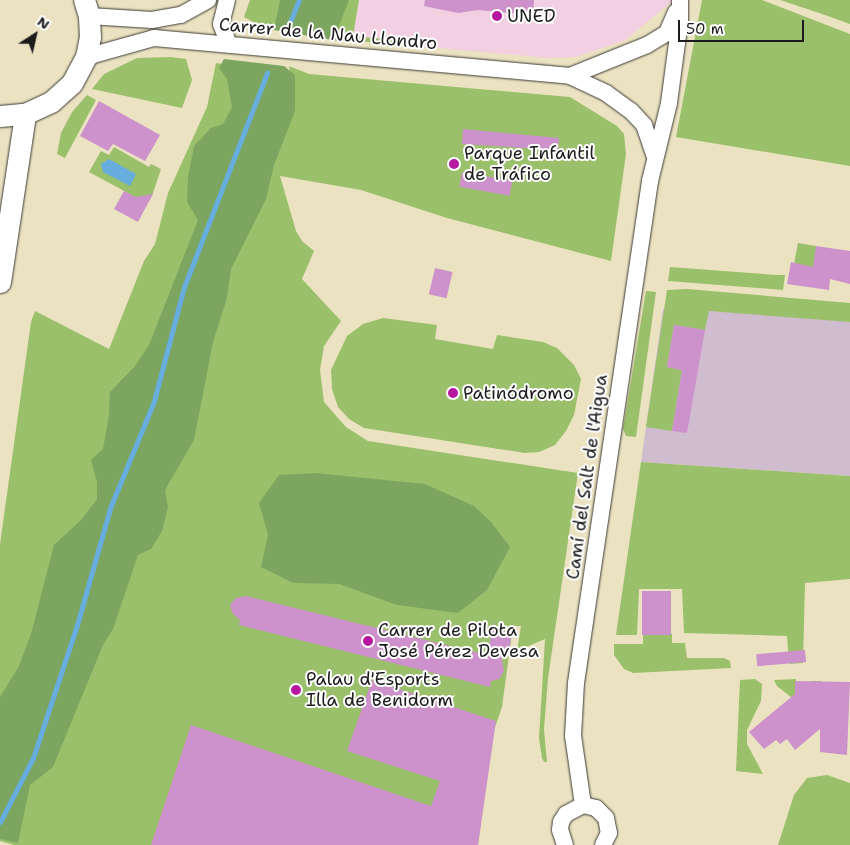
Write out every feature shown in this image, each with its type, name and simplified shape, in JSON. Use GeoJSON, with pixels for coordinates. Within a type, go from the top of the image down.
{"type":"FeatureCollection","features":[{"type":"Feature","properties":{"kind":"main road"},"geometry":{"type":"LineString","coordinates":[[0,116],[25,114],[51,102],[65,89],[86,57],[86,8]]}},
{"type":"Feature","properties":{"kind":"main road"},"geometry":{"type":"LineString","coordinates":[[0,282],[25,114]]}},
{"type":"Feature","properties":{"kind":"street"},"geometry":{"type":"LineString","coordinates":[[86,8],[152,20],[181,15],[208,0]]}},
{"type":"Feature","properties":{"kind":"street"},"geometry":{"type":"LineString","coordinates":[[227,0],[221,24],[229,44]]}},
{"type":"Feature","properties":{"kind":"street","name":"Carrer de la Nau Llondro"},"geometry":{"type":"LineString","coordinates":[[570,76],[607,64],[667,33],[679,3]]}},
{"type":"Feature","properties":{"kind":"street","name":"Camí del Salt de l'Aigua"},"geometry":{"type":"LineString","coordinates":[[583,805],[573,736],[576,683],[654,154],[669,104],[680,21],[679,3]]}},
{"type":"Feature","properties":{"kind":"street","name":"Carrer de la Nau Llondro"},"geometry":{"type":"LineString","coordinates":[[86,57],[154,38],[570,76],[606,94],[631,111],[644,125],[654,154]]}},
{"type":"Feature","properties":{"kind":"street"},"geometry":{"type":"LineString","coordinates":[[565,845],[560,830],[561,822],[566,814],[583,805],[596,808],[606,818],[609,833],[603,845]]}},
{"type":"Feature","properties":{"kind":"shaded area","name":"UNED"},"geometry":{"type":"Polygon","coordinates":[[[359,0],[674,0],[624,41],[575,57],[549,58],[352,40],[359,0]]]}},
{"type":"Feature","properties":{"kind":"shaded area"},"geometry":{"type":"Polygon","coordinates":[[[663,309],[766,313],[850,322],[850,476],[641,462],[663,309]]]}},
{"type":"Feature","properties":{"kind":"green space"},"geometry":{"type":"Polygon","coordinates":[[[250,0],[284,0],[276,30],[264,28],[244,17],[250,0]]]}},
{"type":"Feature","properties":{"kind":"green space"},"geometry":{"type":"Polygon","coordinates":[[[280,0],[349,0],[339,26],[338,41],[274,30],[280,0]]]}},
{"type":"Feature","properties":{"kind":"green space"},"geometry":{"type":"Polygon","coordinates":[[[344,0],[359,0],[353,36],[413,42],[413,46],[335,39],[344,0]]]}},
{"type":"Feature","properties":{"kind":"green space"},"geometry":{"type":"Polygon","coordinates":[[[702,0],[762,0],[850,34],[850,166],[676,137],[702,0]]]}},
{"type":"Feature","properties":{"kind":"green space"},"geometry":{"type":"Polygon","coordinates":[[[780,0],[850,0],[850,24],[825,15],[780,0]]]}},
{"type":"Feature","properties":{"kind":"green space"},"geometry":{"type":"Polygon","coordinates":[[[171,57],[186,59],[192,80],[182,108],[92,89],[104,74],[137,58],[171,57]]]}},
{"type":"Feature","properties":{"kind":"green space"},"geometry":{"type":"Polygon","coordinates":[[[224,59],[284,66],[295,75],[295,111],[274,165],[266,199],[231,269],[227,298],[213,342],[194,440],[165,490],[168,507],[162,531],[151,549],[138,555],[113,629],[103,645],[53,767],[30,785],[18,843],[0,839],[0,697],[19,666],[31,634],[54,545],[81,520],[97,499],[97,482],[91,460],[103,449],[109,415],[110,392],[135,366],[149,345],[198,220],[187,202],[188,177],[194,146],[211,128],[223,124],[232,107],[227,79],[219,68],[224,59]]]}},
{"type":"Feature","properties":{"kind":"green space"},"geometry":{"type":"Polygon","coordinates":[[[216,63],[235,66],[237,97],[203,218],[0,786],[0,544],[31,322],[35,311],[109,349],[144,261],[155,244],[168,193],[207,107],[216,63]]]}},
{"type":"Feature","properties":{"kind":"green space"},"geometry":{"type":"Polygon","coordinates":[[[289,66],[309,74],[570,97],[617,126],[624,134],[626,154],[611,261],[447,218],[361,190],[280,176],[296,231],[302,241],[314,251],[302,279],[341,321],[324,346],[320,370],[324,402],[346,427],[368,441],[578,473],[548,678],[544,729],[547,762],[544,762],[542,758],[539,738],[545,639],[517,651],[521,626],[513,626],[502,707],[493,733],[478,845],[14,845],[0,841],[0,832],[206,333],[293,89],[289,66]]]}},
{"type":"Feature","properties":{"kind":"green space"},"geometry":{"type":"Polygon","coordinates":[[[87,95],[96,100],[65,158],[57,154],[61,133],[72,112],[87,95]]]}},
{"type":"Feature","properties":{"kind":"green space"},"geometry":{"type":"Polygon","coordinates":[[[114,147],[149,167],[151,164],[161,169],[152,196],[139,199],[89,172],[101,151],[109,155],[114,147]]]}},
{"type":"Feature","properties":{"kind":"green space"},"geometry":{"type":"Polygon","coordinates":[[[798,243],[816,246],[824,270],[794,264],[798,243]]]}},
{"type":"Feature","properties":{"kind":"green space"},"geometry":{"type":"Polygon","coordinates":[[[670,267],[785,275],[783,290],[668,281],[670,267]]]}},
{"type":"Feature","properties":{"kind":"green space"},"geometry":{"type":"Polygon","coordinates":[[[687,289],[850,303],[850,322],[709,311],[705,330],[674,325],[667,367],[682,370],[672,431],[646,427],[667,290],[687,289]]]}},
{"type":"Feature","properties":{"kind":"green space"},"geometry":{"type":"Polygon","coordinates":[[[646,291],[656,292],[636,437],[626,436],[623,429],[646,291]]]}},
{"type":"Feature","properties":{"kind":"green space","name":"Patinódromo"},"geometry":{"type":"Polygon","coordinates":[[[383,318],[437,325],[435,339],[493,349],[497,335],[543,342],[557,348],[574,365],[581,379],[574,415],[566,431],[555,445],[539,452],[525,453],[364,428],[349,419],[338,407],[332,389],[331,370],[347,336],[363,324],[383,318]]]}},
{"type":"Feature","properties":{"kind":"green space"},"geometry":{"type":"Polygon","coordinates":[[[641,462],[850,476],[850,579],[805,583],[803,663],[789,664],[787,636],[684,633],[682,589],[639,589],[637,635],[616,635],[641,462]]]}},
{"type":"Feature","properties":{"kind":"green space"},"geometry":{"type":"Polygon","coordinates":[[[315,473],[425,484],[474,506],[491,522],[510,547],[487,590],[458,613],[397,605],[339,584],[293,583],[261,567],[268,535],[259,503],[279,475],[315,473]]]}},
{"type":"Feature","properties":{"kind":"green space"},"geometry":{"type":"Polygon","coordinates":[[[672,634],[672,643],[685,643],[687,658],[724,658],[730,661],[731,668],[633,673],[624,669],[614,655],[614,644],[643,644],[643,635],[672,634]]]}},
{"type":"Feature","properties":{"kind":"green space"},"geometry":{"type":"Polygon","coordinates":[[[755,679],[762,684],[761,701],[747,730],[747,744],[763,774],[736,771],[740,680],[755,679]]]}},
{"type":"Feature","properties":{"kind":"green space"},"geometry":{"type":"Polygon","coordinates":[[[796,679],[795,698],[810,698],[811,681],[821,681],[820,720],[777,686],[774,680],[796,679]]]}},
{"type":"Feature","properties":{"kind":"green space"},"geometry":{"type":"Polygon","coordinates":[[[827,775],[850,783],[850,845],[778,845],[794,795],[807,778],[827,775]]]}},
{"type":"Feature","properties":{"kind":"water"},"geometry":{"type":"Polygon","coordinates":[[[109,159],[136,174],[130,186],[103,172],[101,164],[109,159]]]}},
{"type":"Feature","properties":{"kind":"building"},"geometry":{"type":"Polygon","coordinates":[[[425,0],[534,0],[533,20],[520,19],[520,14],[478,10],[458,13],[424,6],[425,0]]]}},
{"type":"Feature","properties":{"kind":"building"},"geometry":{"type":"Polygon","coordinates":[[[99,101],[160,135],[145,161],[113,144],[108,151],[80,136],[99,101]]]}},
{"type":"Feature","properties":{"kind":"building"},"geometry":{"type":"Polygon","coordinates":[[[463,129],[559,138],[558,150],[462,144],[463,129]]]}},
{"type":"Feature","properties":{"kind":"building"},"geometry":{"type":"Polygon","coordinates":[[[462,172],[512,181],[510,196],[459,187],[462,172]]]}},
{"type":"Feature","properties":{"kind":"building"},"geometry":{"type":"Polygon","coordinates":[[[124,191],[136,197],[153,194],[138,222],[114,209],[124,191]]]}},
{"type":"Feature","properties":{"kind":"building"},"geometry":{"type":"Polygon","coordinates":[[[816,246],[850,251],[850,284],[830,279],[829,290],[787,284],[791,262],[813,267],[816,246]]]}},
{"type":"Feature","properties":{"kind":"building"},"geometry":{"type":"Polygon","coordinates":[[[435,268],[453,272],[446,298],[429,294],[435,268]]]}},
{"type":"Feature","properties":{"kind":"building"},"geometry":{"type":"Polygon","coordinates":[[[674,325],[705,330],[687,433],[672,431],[682,370],[667,367],[674,325]]]}},
{"type":"Feature","properties":{"kind":"building"},"geometry":{"type":"Polygon","coordinates":[[[642,591],[671,591],[671,635],[642,635],[642,591]]]}},
{"type":"Feature","properties":{"kind":"building","name":"Carrer de Pilota José Pérez Devesa"},"geometry":{"type":"Polygon","coordinates":[[[246,596],[487,655],[494,622],[496,630],[512,633],[509,650],[500,649],[504,671],[499,679],[491,681],[490,687],[239,625],[240,620],[233,614],[230,605],[236,598],[246,596]]]}},
{"type":"Feature","properties":{"kind":"building"},"geometry":{"type":"Polygon","coordinates":[[[805,650],[806,662],[757,666],[756,654],[805,650]]]}},
{"type":"Feature","properties":{"kind":"building"},"geometry":{"type":"Polygon","coordinates":[[[372,680],[496,721],[478,845],[151,845],[191,725],[431,806],[440,781],[347,751],[372,680]]]}},
{"type":"Feature","properties":{"kind":"building"},"geometry":{"type":"Polygon","coordinates":[[[795,681],[850,682],[847,755],[820,752],[820,729],[795,750],[787,739],[780,744],[776,740],[764,749],[749,732],[795,694],[795,681]]]}},
{"type":"Feature","properties":{"kind":"waterway"},"geometry":{"type":"LineString","coordinates":[[288,27],[299,0]]}},
{"type":"Feature","properties":{"kind":"waterway"},"geometry":{"type":"LineString","coordinates":[[0,822],[33,758],[77,625],[110,508],[154,401],[184,287],[267,73]]}},
{"type":"Feature","properties":{"kind":"place","name":"UNED"},"geometry":{"type":"Point","coordinates":[497,16]}},
{"type":"Feature","properties":{"kind":"place","name":"Parque Infantil de Tráfico"},"geometry":{"type":"Point","coordinates":[454,164]}},
{"type":"Feature","properties":{"kind":"place","name":"Patinódromo"},"geometry":{"type":"Point","coordinates":[453,393]}},
{"type":"Feature","properties":{"kind":"place","name":"Carrer de Pilota José Pérez Devesa"},"geometry":{"type":"Point","coordinates":[368,641]}},
{"type":"Feature","properties":{"kind":"place","name":"Palau d'Esports Illa de Benidorm"},"geometry":{"type":"Point","coordinates":[296,690]}}]}
